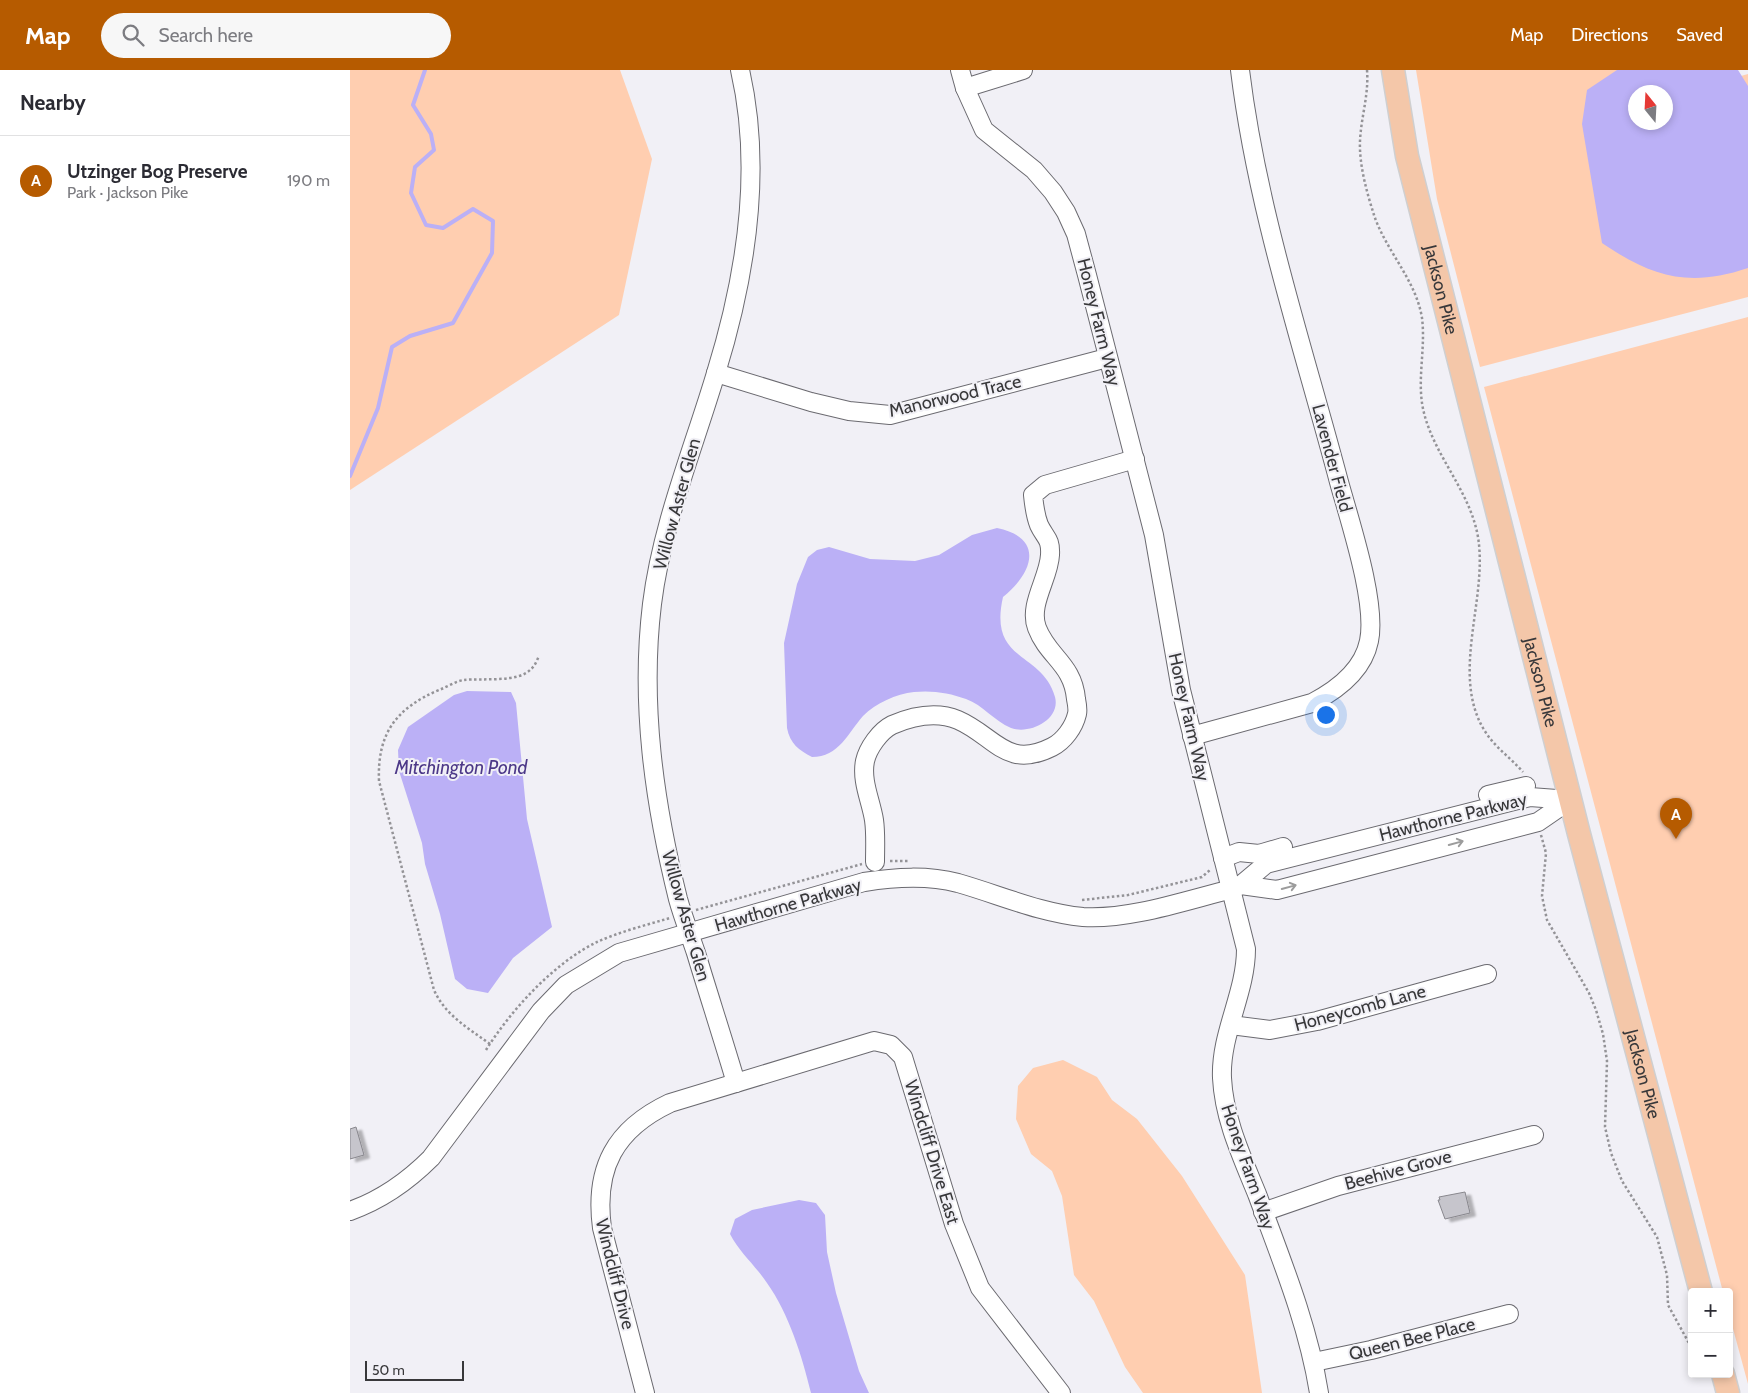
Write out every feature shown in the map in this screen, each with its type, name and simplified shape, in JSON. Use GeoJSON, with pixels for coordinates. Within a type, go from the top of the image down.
{"type":"FeatureCollection","features":[{"type":"Feature","properties":{"kind":"main road","name":"Jackson Pike"},"geometry":{"type":"LineString","coordinates":[[1393,70],[1407,156],[1570,800],[1700,1288]]}},
{"type":"Feature","properties":{"kind":"main road"},"geometry":{"type":"LineString","coordinates":[[1724,1378],[1728,1393]]}},
{"type":"Feature","properties":{"kind":"street","name":"Willow Aster Glen"},"geometry":{"type":"LineString","coordinates":[[736,1082],[683,914],[656,804],[650,737],[648,660],[652,604],[663,541],[680,478],[716,373],[744,258],[749,213],[750,140],[746,99],[740,70]]}},
{"type":"Feature","properties":{"kind":"street","name":"Honey Farm Way"},"geometry":{"type":"LineString","coordinates":[[960,70],[965,88],[984,130],[1034,170],[1053,192],[1066,212],[1083,259],[1154,535],[1181,690],[1192,736],[1223,858],[1237,887],[1246,948],[1246,968],[1222,1059],[1222,1079],[1227,1111],[1296,1302],[1314,1362],[1319,1393]]}},
{"type":"Feature","properties":{"kind":"street"},"geometry":{"type":"LineString","coordinates":[[965,88],[1023,70]]}},
{"type":"Feature","properties":{"kind":"street","name":"Lavender Field"},"geometry":{"type":"LineString","coordinates":[[1192,736],[1312,703],[1330,694],[1345,682],[1364,657],[1369,642],[1372,620],[1358,556],[1287,293],[1257,172],[1240,70]]}},
{"type":"Feature","properties":{"kind":"street","name":"Manorwood Trace"},"geometry":{"type":"LineString","coordinates":[[716,373],[811,402],[849,410],[890,415],[1108,358]]}},
{"type":"Feature","properties":{"kind":"street"},"geometry":{"type":"LineString","coordinates":[[875,862],[874,822],[865,784],[865,760],[873,743],[888,727],[909,718],[932,715],[949,718],[965,725],[1001,750],[1017,755],[1035,755],[1055,745],[1069,732],[1077,714],[1075,689],[1065,666],[1049,650],[1036,627],[1036,603],[1046,577],[1050,539],[1039,525],[1033,495],[1045,485],[1135,459]]}},
{"type":"Feature","properties":{"kind":"street"},"geometry":{"type":"LineString","coordinates":[[1223,858],[1239,852],[1259,854],[1515,787],[1526,786]]}},
{"type":"Feature","properties":{"kind":"street","name":"Hawthorne Parkway"},"geometry":{"type":"LineString","coordinates":[[1237,887],[1266,864],[1472,810],[1530,797],[1570,800]]}},
{"type":"Feature","properties":{"kind":"street","name":"Hawthorne Parkway"},"geometry":{"type":"LineString","coordinates":[[350,1211],[382,1196],[413,1176],[432,1158],[540,1011],[566,986],[619,953],[690,934],[864,882],[901,877],[957,883],[1049,912],[1085,917],[1114,916],[1237,887],[1277,890],[1538,822],[1570,800]]}},
{"type":"Feature","properties":{"kind":"street","name":"Honeycomb Lane"},"geometry":{"type":"LineString","coordinates":[[1231,1025],[1270,1030],[1317,1021],[1488,974]]}},
{"type":"Feature","properties":{"kind":"street","name":"Windcliff Drive East"},"geometry":{"type":"LineString","coordinates":[[736,1082],[874,1042],[882,1042],[898,1050],[906,1067],[954,1224],[980,1288],[1061,1393]]}},
{"type":"Feature","properties":{"kind":"street","name":"Windcliff Drive"},"geometry":{"type":"LineString","coordinates":[[645,1393],[602,1228],[600,1190],[603,1175],[616,1147],[645,1116],[670,1103],[736,1082]]}},
{"type":"Feature","properties":{"kind":"street","name":"Beehive Grove"},"geometry":{"type":"LineString","coordinates":[[1263,1212],[1338,1186],[1534,1135]]}},
{"type":"Feature","properties":{"kind":"street","name":"Queen Bee Place"},"geometry":{"type":"LineString","coordinates":[[1314,1362],[1371,1350],[1509,1314]]}},
{"type":"Feature","properties":{"kind":"path"},"geometry":{"type":"LineString","coordinates":[[1367,70],[1368,83],[1360,141],[1363,168],[1375,217],[1408,279],[1422,317],[1420,381],[1424,412],[1435,442],[1470,508],[1478,538],[1479,570],[1470,692],[1482,727],[1494,744],[1524,774],[1526,786]]}},
{"type":"Feature","properties":{"kind":"path"},"geometry":{"type":"LineString","coordinates":[[490,1044],[444,1008],[434,990],[379,781],[378,759],[389,728],[402,711],[425,696],[463,680],[520,676],[531,670],[539,656]]}},
{"type":"Feature","properties":{"kind":"path"},"geometry":{"type":"LineString","coordinates":[[1538,822],[1546,853],[1542,896],[1547,920],[1589,992],[1602,1034],[1607,1060],[1605,1127],[1611,1153],[1622,1181],[1657,1237],[1667,1275],[1668,1305],[1688,1341]]}},
{"type":"Feature","properties":{"kind":"path"},"geometry":{"type":"LineString","coordinates":[[1075,901],[1128,895],[1202,877],[1211,871],[1208,863],[1223,858]]}},
{"type":"Feature","properties":{"kind":"path"},"geometry":{"type":"LineString","coordinates":[[486,1050],[512,1014],[548,975],[596,942],[683,914],[875,862],[913,861]]}},
{"type":"Feature","properties":{"kind":"shaded area"},"geometry":{"type":"Polygon","coordinates":[[[350,70],[620,70],[652,159],[619,315],[350,490],[350,70]]]}},
{"type":"Feature","properties":{"kind":"shaded area"},"geometry":{"type":"Polygon","coordinates":[[[1416,70],[1706,70],[1709,85],[1748,74],[1748,297],[1480,367],[1437,199],[1416,70]]]}},
{"type":"Feature","properties":{"kind":"shaded area"},"geometry":{"type":"Polygon","coordinates":[[[1748,317],[1748,1384],[1733,1329],[1733,1288],[1722,1288],[1484,387],[1748,317]]]}},
{"type":"Feature","properties":{"kind":"shaded area"},"geometry":{"type":"Polygon","coordinates":[[[1063,1060],[1097,1077],[1112,1100],[1137,1119],[1182,1176],[1245,1275],[1262,1393],[1143,1393],[1125,1367],[1094,1301],[1074,1275],[1062,1196],[1052,1171],[1031,1154],[1016,1119],[1018,1086],[1033,1068],[1063,1060]]]}},
{"type":"Feature","properties":{"kind":"water"},"geometry":{"type":"Polygon","coordinates":[[[1617,70],[1738,70],[1748,86],[1748,268],[1707,277],[1689,278],[1672,276],[1638,264],[1602,243],[1582,124],[1587,90],[1617,70]]]}},
{"type":"Feature","properties":{"kind":"water"},"geometry":{"type":"Polygon","coordinates":[[[997,528],[1012,533],[1022,540],[1028,548],[1027,567],[1013,588],[1003,597],[1000,618],[1003,634],[1009,646],[1039,671],[1048,682],[1055,697],[1056,705],[1048,719],[1034,727],[1018,730],[1005,725],[978,705],[966,699],[941,692],[914,692],[893,697],[874,707],[863,716],[842,743],[829,753],[812,757],[796,746],[788,734],[787,728],[784,643],[797,584],[808,557],[817,550],[829,547],[870,559],[915,561],[939,555],[972,535],[997,528]]]}},
{"type":"Feature","properties":{"kind":"water","name":"Mitchington Pond"},"geometry":{"type":"Polygon","coordinates":[[[467,691],[511,692],[516,703],[527,819],[552,927],[513,958],[488,993],[467,989],[455,979],[440,914],[425,864],[422,843],[399,771],[398,750],[408,727],[454,695],[467,691]]]}},
{"type":"Feature","properties":{"kind":"water"},"geometry":{"type":"Polygon","coordinates":[[[799,1200],[816,1203],[825,1215],[827,1252],[836,1293],[859,1371],[869,1393],[811,1393],[799,1350],[782,1308],[758,1270],[738,1247],[730,1234],[735,1219],[752,1210],[799,1200]]]}},
{"type":"Feature","properties":{"kind":"building"},"geometry":{"type":"Polygon","coordinates":[[[356,1127],[364,1155],[350,1159],[350,1129],[356,1127]]]}},
{"type":"Feature","properties":{"kind":"building"},"geometry":{"type":"Polygon","coordinates":[[[1465,1192],[1470,1213],[1445,1219],[1438,1200],[1440,1200],[1439,1197],[1465,1192]]]}},
{"type":"Feature","properties":{"kind":"waterway"},"geometry":{"type":"LineString","coordinates":[[350,476],[378,408],[392,347],[410,336],[453,323],[492,253],[493,221],[473,209],[443,228],[426,225],[411,193],[415,167],[434,150],[431,134],[413,105],[425,70]]}},
{"type":"Feature","properties":{"kind":"place","name":"Utzinger Bog Preserve"},"geometry":{"type":"Point","coordinates":[1676,839]}}]}
